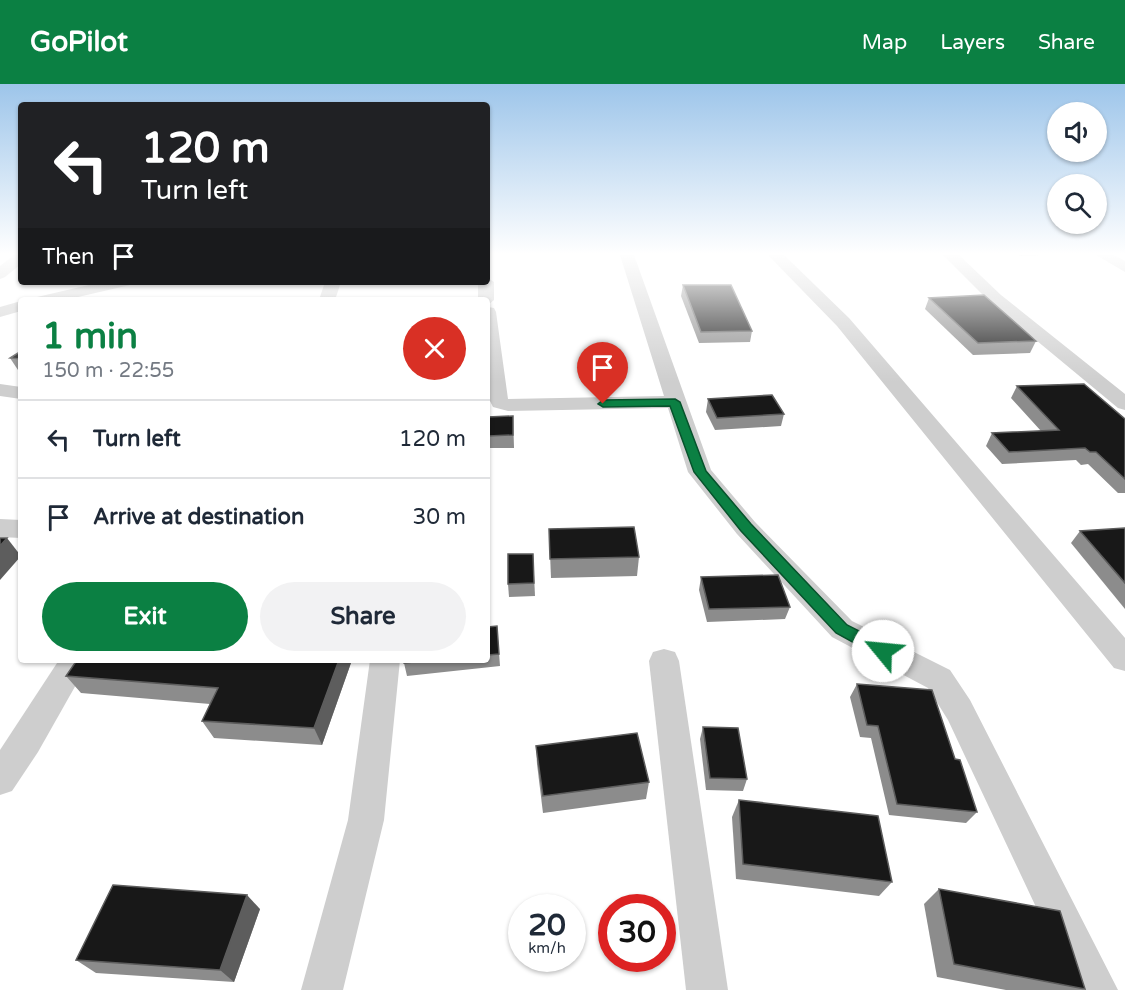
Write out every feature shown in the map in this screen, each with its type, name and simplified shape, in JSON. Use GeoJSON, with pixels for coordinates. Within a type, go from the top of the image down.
{"type":"FeatureCollection","features":[{"type":"Feature","properties":{"kind":"street"},"geometry":{"type":"LineString","coordinates":[[641,297],[700,472],[746,528],[842,629],[939,680],[959,710],[1096,990]]}},
{"type":"Feature","properties":{"kind":"street"},"geometry":{"type":"LineString","coordinates":[[818,297],[843,322],[1125,660]]}},
{"type":"Feature","properties":{"kind":"street"},"geometry":{"type":"LineString","coordinates":[[994,297],[1125,404]]}},
{"type":"Feature","properties":{"kind":"street"},"geometry":{"type":"LineString","coordinates":[[0,312],[18,307]]}},
{"type":"Feature","properties":{"kind":"street"},"geometry":{"type":"LineString","coordinates":[[490,331],[497,396],[500,403],[508,405],[675,402]]}},
{"type":"Feature","properties":{"kind":"street"},"geometry":{"type":"LineString","coordinates":[[0,390],[18,393]]}},
{"type":"Feature","properties":{"kind":"street"},"geometry":{"type":"LineString","coordinates":[[0,528],[18,529]]}},
{"type":"Feature","properties":{"kind":"street"},"geometry":{"type":"LineString","coordinates":[[664,661],[707,990]]}},
{"type":"Feature","properties":{"kind":"street"},"geometry":{"type":"LineString","coordinates":[[0,779],[73,663]]}},
{"type":"Feature","properties":{"kind":"street"},"geometry":{"type":"LineString","coordinates":[[322,990],[366,820],[385,663]]}},
{"type":"Feature","properties":{"kind":"building"},"geometry":{"type":"Polygon","coordinates":[[[688,297],[737,297],[752,331],[701,332],[688,297]]]}},
{"type":"Feature","properties":{"kind":"building"},"geometry":{"type":"Polygon","coordinates":[[[987,297],[1036,341],[978,343],[929,298],[987,297]]]}},
{"type":"Feature","properties":{"kind":"building"},"geometry":{"type":"Polygon","coordinates":[[[18,353],[18,359],[10,358],[18,353]]]}},
{"type":"Feature","properties":{"kind":"building"},"geometry":{"type":"Polygon","coordinates":[[[1084,384],[1125,419],[1125,479],[1096,452],[1090,452],[1085,448],[1009,452],[992,433],[1059,430],[1017,386],[1084,384]]]}},
{"type":"Feature","properties":{"kind":"building"},"geometry":{"type":"Polygon","coordinates":[[[772,395],[784,414],[717,418],[708,399],[772,395]]]}},
{"type":"Feature","properties":{"kind":"building"},"geometry":{"type":"Polygon","coordinates":[[[513,416],[513,435],[490,436],[490,417],[513,416]]]}},
{"type":"Feature","properties":{"kind":"building"},"geometry":{"type":"Polygon","coordinates":[[[634,527],[639,557],[550,559],[549,529],[634,527]]]}},
{"type":"Feature","properties":{"kind":"building"},"geometry":{"type":"Polygon","coordinates":[[[1125,528],[1125,583],[1080,531],[1125,528]]]}},
{"type":"Feature","properties":{"kind":"building"},"geometry":{"type":"Polygon","coordinates":[[[0,538],[7,538],[0,546],[0,538]]]}},
{"type":"Feature","properties":{"kind":"building"},"geometry":{"type":"Polygon","coordinates":[[[508,554],[533,554],[534,583],[508,584],[508,554]]]}},
{"type":"Feature","properties":{"kind":"building"},"geometry":{"type":"Polygon","coordinates":[[[778,575],[790,607],[709,609],[701,577],[778,575]]]}},
{"type":"Feature","properties":{"kind":"building"},"geometry":{"type":"Polygon","coordinates":[[[497,626],[499,654],[490,655],[490,627],[497,626]]]}},
{"type":"Feature","properties":{"kind":"building"},"geometry":{"type":"Polygon","coordinates":[[[75,663],[338,663],[314,728],[202,721],[218,688],[66,676],[75,663]]]}},
{"type":"Feature","properties":{"kind":"building"},"geometry":{"type":"Polygon","coordinates":[[[857,684],[932,690],[955,759],[960,760],[977,812],[897,804],[878,726],[867,725],[857,684]]]}},
{"type":"Feature","properties":{"kind":"building"},"geometry":{"type":"Polygon","coordinates":[[[703,727],[738,728],[747,779],[710,778],[703,727]]]}},
{"type":"Feature","properties":{"kind":"building"},"geometry":{"type":"Polygon","coordinates":[[[637,733],[649,782],[543,796],[536,746],[637,733]]]}},
{"type":"Feature","properties":{"kind":"building"},"geometry":{"type":"Polygon","coordinates":[[[739,800],[878,816],[892,882],[743,864],[739,800]]]}},
{"type":"Feature","properties":{"kind":"building"},"geometry":{"type":"Polygon","coordinates":[[[113,885],[247,895],[220,970],[76,960],[113,885]]]}},
{"type":"Feature","properties":{"kind":"building"},"geometry":{"type":"Polygon","coordinates":[[[939,889],[1060,911],[1085,989],[954,964],[939,889]]]}},
{"type":"Feature","properties":{"kind":"route"},"geometry":{"type":"LineString","coordinates":[[603,404],[675,402],[700,472],[746,528],[842,629],[883,651]]}}]}
